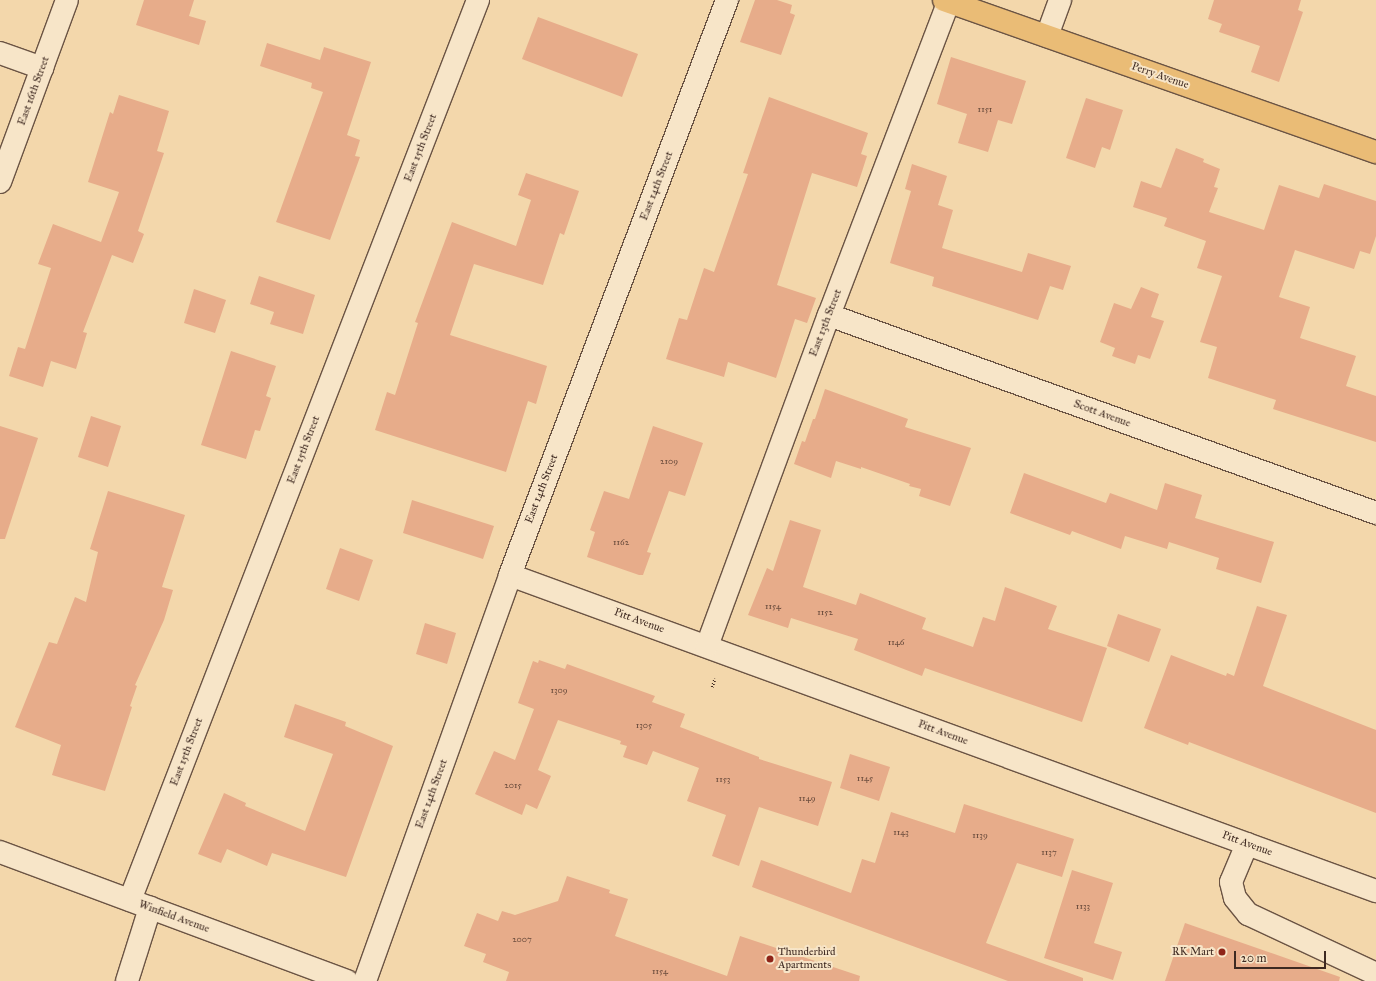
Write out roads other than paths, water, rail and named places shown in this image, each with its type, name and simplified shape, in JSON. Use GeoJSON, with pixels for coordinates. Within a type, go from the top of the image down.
{"type":"FeatureCollection","features":[{"type":"Feature","properties":{"kind":"main road","name":"Perry Avenue"},"geometry":{"type":"LineString","coordinates":[[947,1],[1376,152]]}},
{"type":"Feature","properties":{"kind":"street","name":"East 16th Street"},"geometry":{"type":"LineString","coordinates":[[0,182],[67,0]]}},
{"type":"Feature","properties":{"kind":"street","name":"East 15th Street"},"geometry":{"type":"LineString","coordinates":[[130,900],[478,0]]}},
{"type":"Feature","properties":{"kind":"street","name":"East 14th Street"},"geometry":{"type":"LineString","coordinates":[[365,981],[510,575],[727,0]]}},
{"type":"Feature","properties":{"kind":"street"},"geometry":{"type":"LineString","coordinates":[[1047,36],[1060,0]]}},
{"type":"Feature","properties":{"kind":"street","name":"East 13th Street"},"geometry":{"type":"LineString","coordinates":[[707,646],[947,1]]}},
{"type":"Feature","properties":{"kind":"street"},"geometry":{"type":"LineString","coordinates":[[0,53],[42,68]]}},
{"type":"Feature","properties":{"kind":"street","name":"Scott Avenue"},"geometry":{"type":"LineString","coordinates":[[829,315],[1376,513]]}},
{"type":"Feature","properties":{"kind":"street","name":"Pitt Avenue"},"geometry":{"type":"LineString","coordinates":[[510,575],[1376,891]]}},
{"type":"Feature","properties":{"kind":"street"},"geometry":{"type":"LineString","coordinates":[[1247,844],[1231,882],[1235,898],[1248,914],[1376,974]]}},
{"type":"Feature","properties":{"kind":"street","name":"Winfield Avenue"},"geometry":{"type":"LineString","coordinates":[[0,852],[347,981]]}},
{"type":"Feature","properties":{"kind":"street"},"geometry":{"type":"LineString","coordinates":[[127,981],[150,908]]}},
{"type":"Feature","properties":{"kind":"place","name":"RK Mart"},"geometry":{"type":"Point","coordinates":[1222,952]}},
{"type":"Feature","properties":{"kind":"place","name":"Thunderbird Apartments"},"geometry":{"type":"Point","coordinates":[770,959]}}]}
